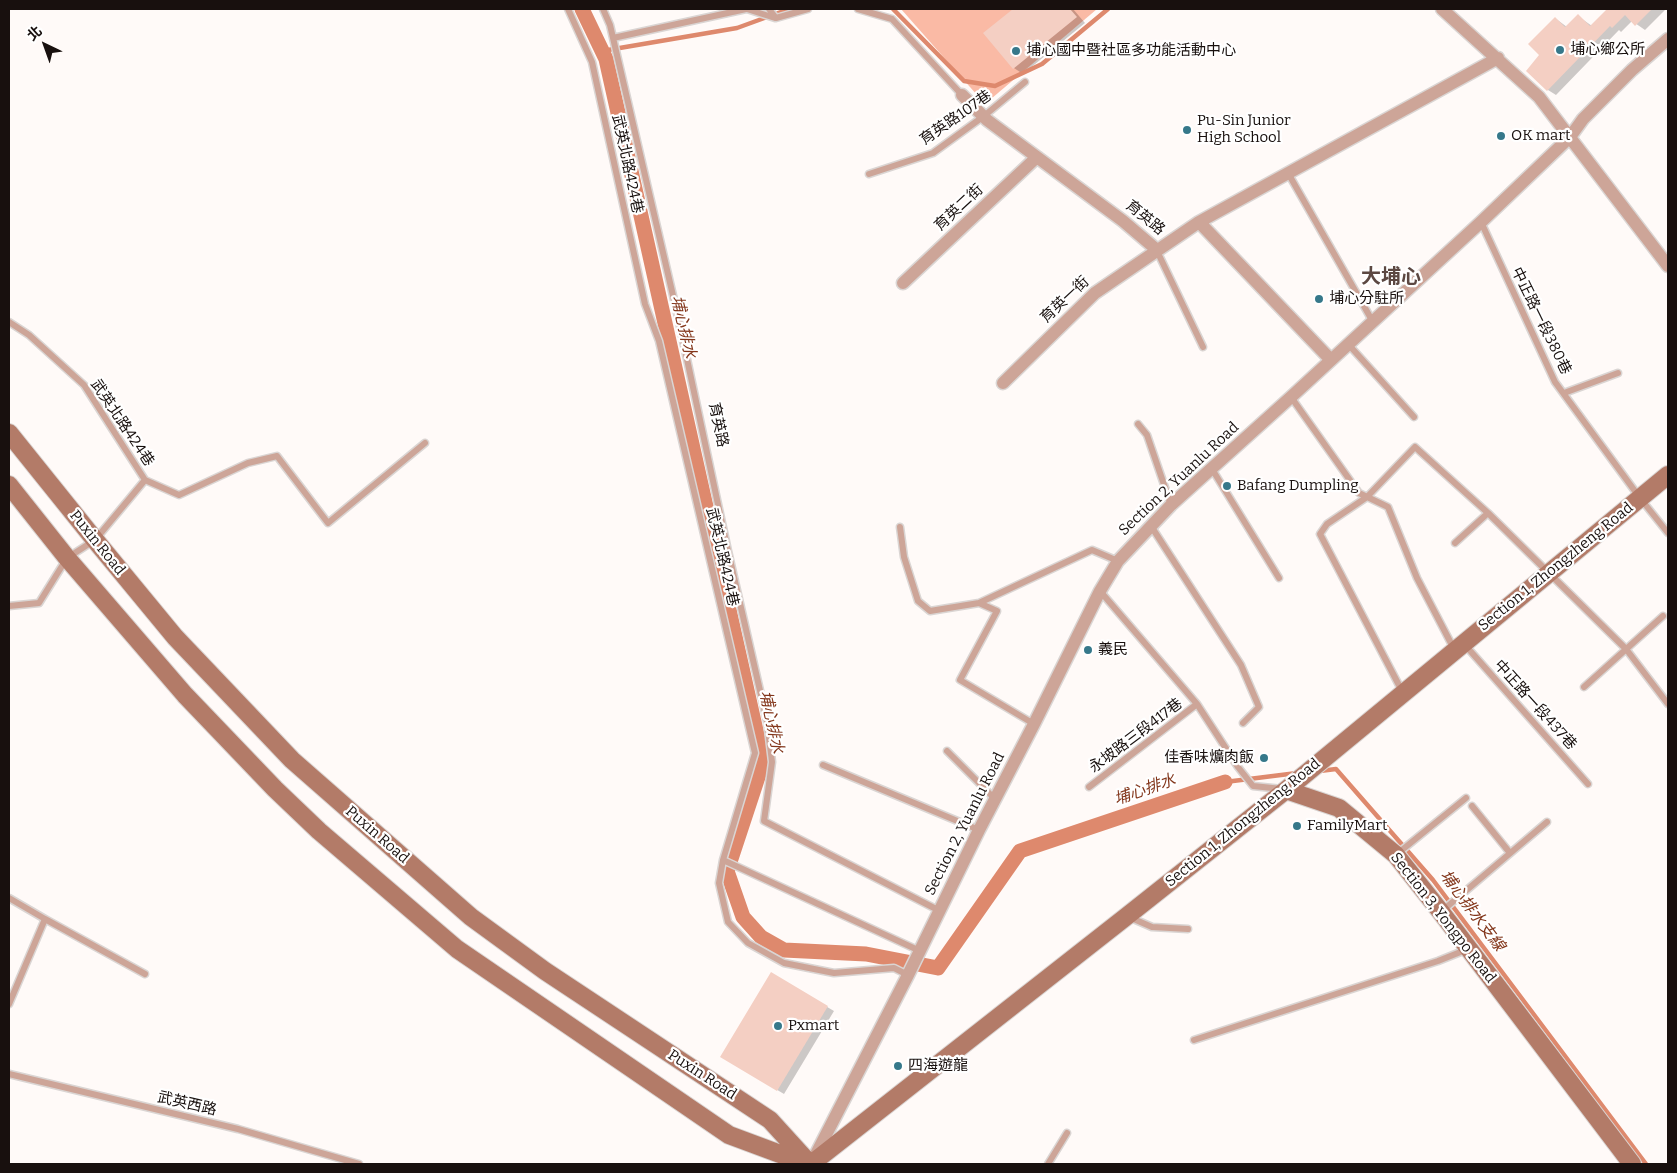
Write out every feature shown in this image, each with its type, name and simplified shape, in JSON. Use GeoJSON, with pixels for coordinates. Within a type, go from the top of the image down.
{"type":"FeatureCollection","features":[{"type":"Feature","properties":{"kind":"street"},"geometry":{"type":"LineString","coordinates":[[1442,9],[1539,97],[1668,266]]}},
{"type":"Feature","properties":{"kind":"street","name":"Section 2, Yuanlu Road"},"geometry":{"type":"LineString","coordinates":[[810,1164],[908,975],[1100,591],[1118,561],[1171,505],[1481,222],[1570,137],[1583,119],[1625,77],[1668,39]]}},
{"type":"Feature","properties":{"kind":"street","name":"育英路"},"geometry":{"type":"LineString","coordinates":[[962,95],[984,116],[1123,221],[1157,250],[1199,222],[1498,58]]}},
{"type":"Feature","properties":{"kind":"street","name":"育英二街"},"geometry":{"type":"LineString","coordinates":[[903,283],[1037,157]]}},
{"type":"Feature","properties":{"kind":"street"},"geometry":{"type":"LineString","coordinates":[[1199,222],[1332,360]]}},
{"type":"Feature","properties":{"kind":"street","name":"育英一街"},"geometry":{"type":"LineString","coordinates":[[1003,383],[1094,293],[1157,250]]}},
{"type":"Feature","properties":{"kind":"street","name":"Puxin Road"},"geometry":{"type":"LineString","coordinates":[[9,433],[175,637],[292,760],[471,917],[545,971],[770,1120],[810,1164]]}},
{"type":"Feature","properties":{"kind":"street","name":"Section 1, Zhongzheng Road"},"geometry":{"type":"LineString","coordinates":[[810,1164],[1286,790],[1668,475]]}},
{"type":"Feature","properties":{"kind":"street","name":"Puxin Road"},"geometry":{"type":"LineString","coordinates":[[9,485],[67,558],[185,695],[275,789],[319,831],[457,949],[729,1135],[810,1164]]}},
{"type":"Feature","properties":{"kind":"street","name":"Section 3, Yongpo Road"},"geometry":{"type":"LineString","coordinates":[[1286,790],[1339,808],[1396,855],[1632,1164]]}},
{"type":"Feature","properties":{"kind":"lane","name":"武英北路424巷"},"geometry":{"type":"LineString","coordinates":[[568,9],[592,62],[645,304],[659,341],[755,752],[718,882],[728,922],[748,943],[784,963],[834,973],[894,968],[908,975]]}},
{"type":"Feature","properties":{"kind":"lane","name":"育英路"},"geometry":{"type":"LineString","coordinates":[[603,9],[610,25],[678,317],[728,551],[767,721],[772,762],[764,821],[940,911]]}},
{"type":"Feature","properties":{"kind":"lane"},"geometry":{"type":"LineString","coordinates":[[613,38],[747,9],[776,18],[808,9]]}},
{"type":"Feature","properties":{"kind":"lane"},"geometry":{"type":"LineString","coordinates":[[769,9],[776,18]]}},
{"type":"Feature","properties":{"kind":"lane","name":"育英路"},"geometry":{"type":"LineString","coordinates":[[858,9],[892,19],[962,95]]}},
{"type":"Feature","properties":{"kind":"lane","name":"育英路107巷"},"geometry":{"type":"LineString","coordinates":[[869,174],[933,153],[984,116],[1025,82]]}},
{"type":"Feature","properties":{"kind":"lane"},"geometry":{"type":"LineString","coordinates":[[1288,173],[1373,322]]}},
{"type":"Feature","properties":{"kind":"lane","name":"中正路一段380巷"},"geometry":{"type":"LineString","coordinates":[[1481,222],[1555,382],[1668,533]]}},
{"type":"Feature","properties":{"kind":"lane"},"geometry":{"type":"LineString","coordinates":[[1157,250],[1202,346]]}},
{"type":"Feature","properties":{"kind":"lane","name":"武英北路424巷"},"geometry":{"type":"LineString","coordinates":[[9,322],[29,335],[84,385],[146,480],[180,494],[248,463],[277,456],[328,523],[426,443]]}},
{"type":"Feature","properties":{"kind":"lane"},"geometry":{"type":"LineString","coordinates":[[1348,344],[1414,416]]}},
{"type":"Feature","properties":{"kind":"lane"},"geometry":{"type":"LineString","coordinates":[[1564,393],[1618,373]]}},
{"type":"Feature","properties":{"kind":"lane"},"geometry":{"type":"LineString","coordinates":[[1291,397],[1360,493],[1366,497]]}},
{"type":"Feature","properties":{"kind":"lane"},"geometry":{"type":"LineString","coordinates":[[1138,424],[1147,436],[1171,505]]}},
{"type":"Feature","properties":{"kind":"lane"},"geometry":{"type":"LineString","coordinates":[[1403,693],[1320,534],[1327,524],[1366,497],[1415,446],[1488,513],[1626,649],[1668,704]]}},
{"type":"Feature","properties":{"kind":"lane"},"geometry":{"type":"LineString","coordinates":[[1212,468],[1279,578]]}},
{"type":"Feature","properties":{"kind":"lane","name":"武英北路424巷"},"geometry":{"type":"LineString","coordinates":[[9,606],[38,603],[67,558],[95,540],[146,480]]}},
{"type":"Feature","properties":{"kind":"lane","name":"中正路一段437巷"},"geometry":{"type":"LineString","coordinates":[[1366,497],[1388,507],[1417,578],[1459,646],[1588,784]]}},
{"type":"Feature","properties":{"kind":"lane"},"geometry":{"type":"LineString","coordinates":[[1456,543],[1488,513]]}},
{"type":"Feature","properties":{"kind":"lane"},"geometry":{"type":"LineString","coordinates":[[1151,526],[1241,665],[1259,707],[1243,723]]}},
{"type":"Feature","properties":{"kind":"lane"},"geometry":{"type":"LineString","coordinates":[[900,527],[904,557],[918,601],[930,611],[979,603],[1092,550],[1118,561]]}},
{"type":"Feature","properties":{"kind":"lane","name":"Section 3, Yongpo Road"},"geometry":{"type":"LineString","coordinates":[[1100,591],[1197,704],[1238,767],[1253,786],[1286,790]]}},
{"type":"Feature","properties":{"kind":"lane"},"geometry":{"type":"LineString","coordinates":[[979,603],[997,611],[960,680],[1034,724]]}},
{"type":"Feature","properties":{"kind":"lane"},"geometry":{"type":"LineString","coordinates":[[1584,687],[1664,616]]}},
{"type":"Feature","properties":{"kind":"lane","name":"永坡路三段417巷"},"geometry":{"type":"LineString","coordinates":[[1089,787],[1197,704]]}},
{"type":"Feature","properties":{"kind":"lane"},"geometry":{"type":"LineString","coordinates":[[947,751],[995,799]]}},
{"type":"Feature","properties":{"kind":"lane"},"geometry":{"type":"LineString","coordinates":[[823,765],[979,830]]}},
{"type":"Feature","properties":{"kind":"lane"},"geometry":{"type":"LineString","coordinates":[[1396,855],[1466,798]]}},
{"type":"Feature","properties":{"kind":"lane"},"geometry":{"type":"LineString","coordinates":[[1472,806],[1510,854]]}},
{"type":"Feature","properties":{"kind":"lane"},"geometry":{"type":"LineString","coordinates":[[1441,912],[1548,822]]}},
{"type":"Feature","properties":{"kind":"lane"},"geometry":{"type":"LineString","coordinates":[[724,860],[920,951]]}},
{"type":"Feature","properties":{"kind":"lane"},"geometry":{"type":"LineString","coordinates":[[9,898],[145,974]]}},
{"type":"Feature","properties":{"kind":"lane"},"geometry":{"type":"LineString","coordinates":[[1127,916],[1152,927],[1188,929]]}},
{"type":"Feature","properties":{"kind":"lane"},"geometry":{"type":"LineString","coordinates":[[9,1004],[45,919]]}},
{"type":"Feature","properties":{"kind":"lane"},"geometry":{"type":"LineString","coordinates":[[1194,1040],[1428,964],[1468,949]]}},
{"type":"Feature","properties":{"kind":"lane","name":"武英西路"},"geometry":{"type":"LineString","coordinates":[[9,1074],[238,1129],[359,1164]]}},
{"type":"Feature","properties":{"kind":"lane"},"geometry":{"type":"LineString","coordinates":[[1048,1164],[1067,1133]]}},
{"type":"Feature","properties":{"kind":"shaded area"},"geometry":{"type":"Polygon","coordinates":[[[901,9],[1097,9],[985,104],[901,9]]]}},
{"type":"Feature","properties":{"kind":"building","name":"埔心國中暨社區多功能活動中心"},"geometry":{"type":"Polygon","coordinates":[[[1013,9],[1070,9],[1077,17],[1013,69],[983,33],[1013,9]]]}},
{"type":"Feature","properties":{"kind":"building","name":"埔心鄉公所"},"geometry":{"type":"Polygon","coordinates":[[[1607,9],[1652,9],[1635,26],[1625,15],[1612,28],[1610,26],[1547,91],[1526,71],[1539,55],[1528,44],[1555,17],[1565,27],[1578,14],[1590,26],[1607,9]]]}},
{"type":"Feature","properties":{"kind":"building","name":"Pxmart"},"geometry":{"type":"Polygon","coordinates":[[[771,972],[828,1006],[777,1091],[720,1057],[771,972]]]}},
{"type":"Feature","properties":{"kind":"waterway","name":"埔心排水"},"geometry":{"type":"LineString","coordinates":[[582,9],[606,59],[763,762],[727,871],[743,917],[761,937],[784,950],[866,954],[938,968],[1020,851],[1225,782]]}},
{"type":"Feature","properties":{"kind":"waterway"},"geometry":{"type":"LineString","coordinates":[[602,51],[737,28],[789,9]]}},
{"type":"Feature","properties":{"kind":"waterway"},"geometry":{"type":"LineString","coordinates":[[893,9],[964,81],[995,86],[1042,64],[1108,9]]}},
{"type":"Feature","properties":{"kind":"waterway","name":"埔心排水支線"},"geometry":{"type":"LineString","coordinates":[[1320,771],[1336,769],[1433,880],[1646,1164]]}},
{"type":"Feature","properties":{"kind":"waterway","name":"埔心排水支線"},"geometry":{"type":"LineString","coordinates":[[1225,782],[1297,773]]}},
{"type":"Feature","properties":{"kind":"place","name":"埔心鄉公所"},"geometry":{"type":"Point","coordinates":[1560,50]}},
{"type":"Feature","properties":{"kind":"place","name":"埔心國中暨社區多功能活動中心"},"geometry":{"type":"Point","coordinates":[1016,51]}},
{"type":"Feature","properties":{"kind":"place","name":"Pu-Sin Junior High School"},"geometry":{"type":"Point","coordinates":[1187,130]}},
{"type":"Feature","properties":{"kind":"place","name":"OK mart"},"geometry":{"type":"Point","coordinates":[1501,136]}},
{"type":"Feature","properties":{"kind":"place","name":"埔心分駐所"},"geometry":{"type":"Point","coordinates":[1319,299]}},
{"type":"Feature","properties":{"kind":"place","name":"Bafang Dumpling"},"geometry":{"type":"Point","coordinates":[1227,486]}},
{"type":"Feature","properties":{"kind":"place","name":"義民"},"geometry":{"type":"Point","coordinates":[1088,650]}},
{"type":"Feature","properties":{"kind":"place","name":"佳香味爌肉飯"},"geometry":{"type":"Point","coordinates":[1264,758]}},
{"type":"Feature","properties":{"kind":"place","name":"FamilyMart"},"geometry":{"type":"Point","coordinates":[1297,826]}},
{"type":"Feature","properties":{"kind":"place","name":"Pxmart"},"geometry":{"type":"Point","coordinates":[778,1026]}},
{"type":"Feature","properties":{"kind":"place","name":"四海遊龍"},"geometry":{"type":"Point","coordinates":[898,1066]}},
{"type":"Feature","properties":{"kind":"district","name":"大埔心"},"geometry":{"type":"Point","coordinates":[1391,277]}}]}
